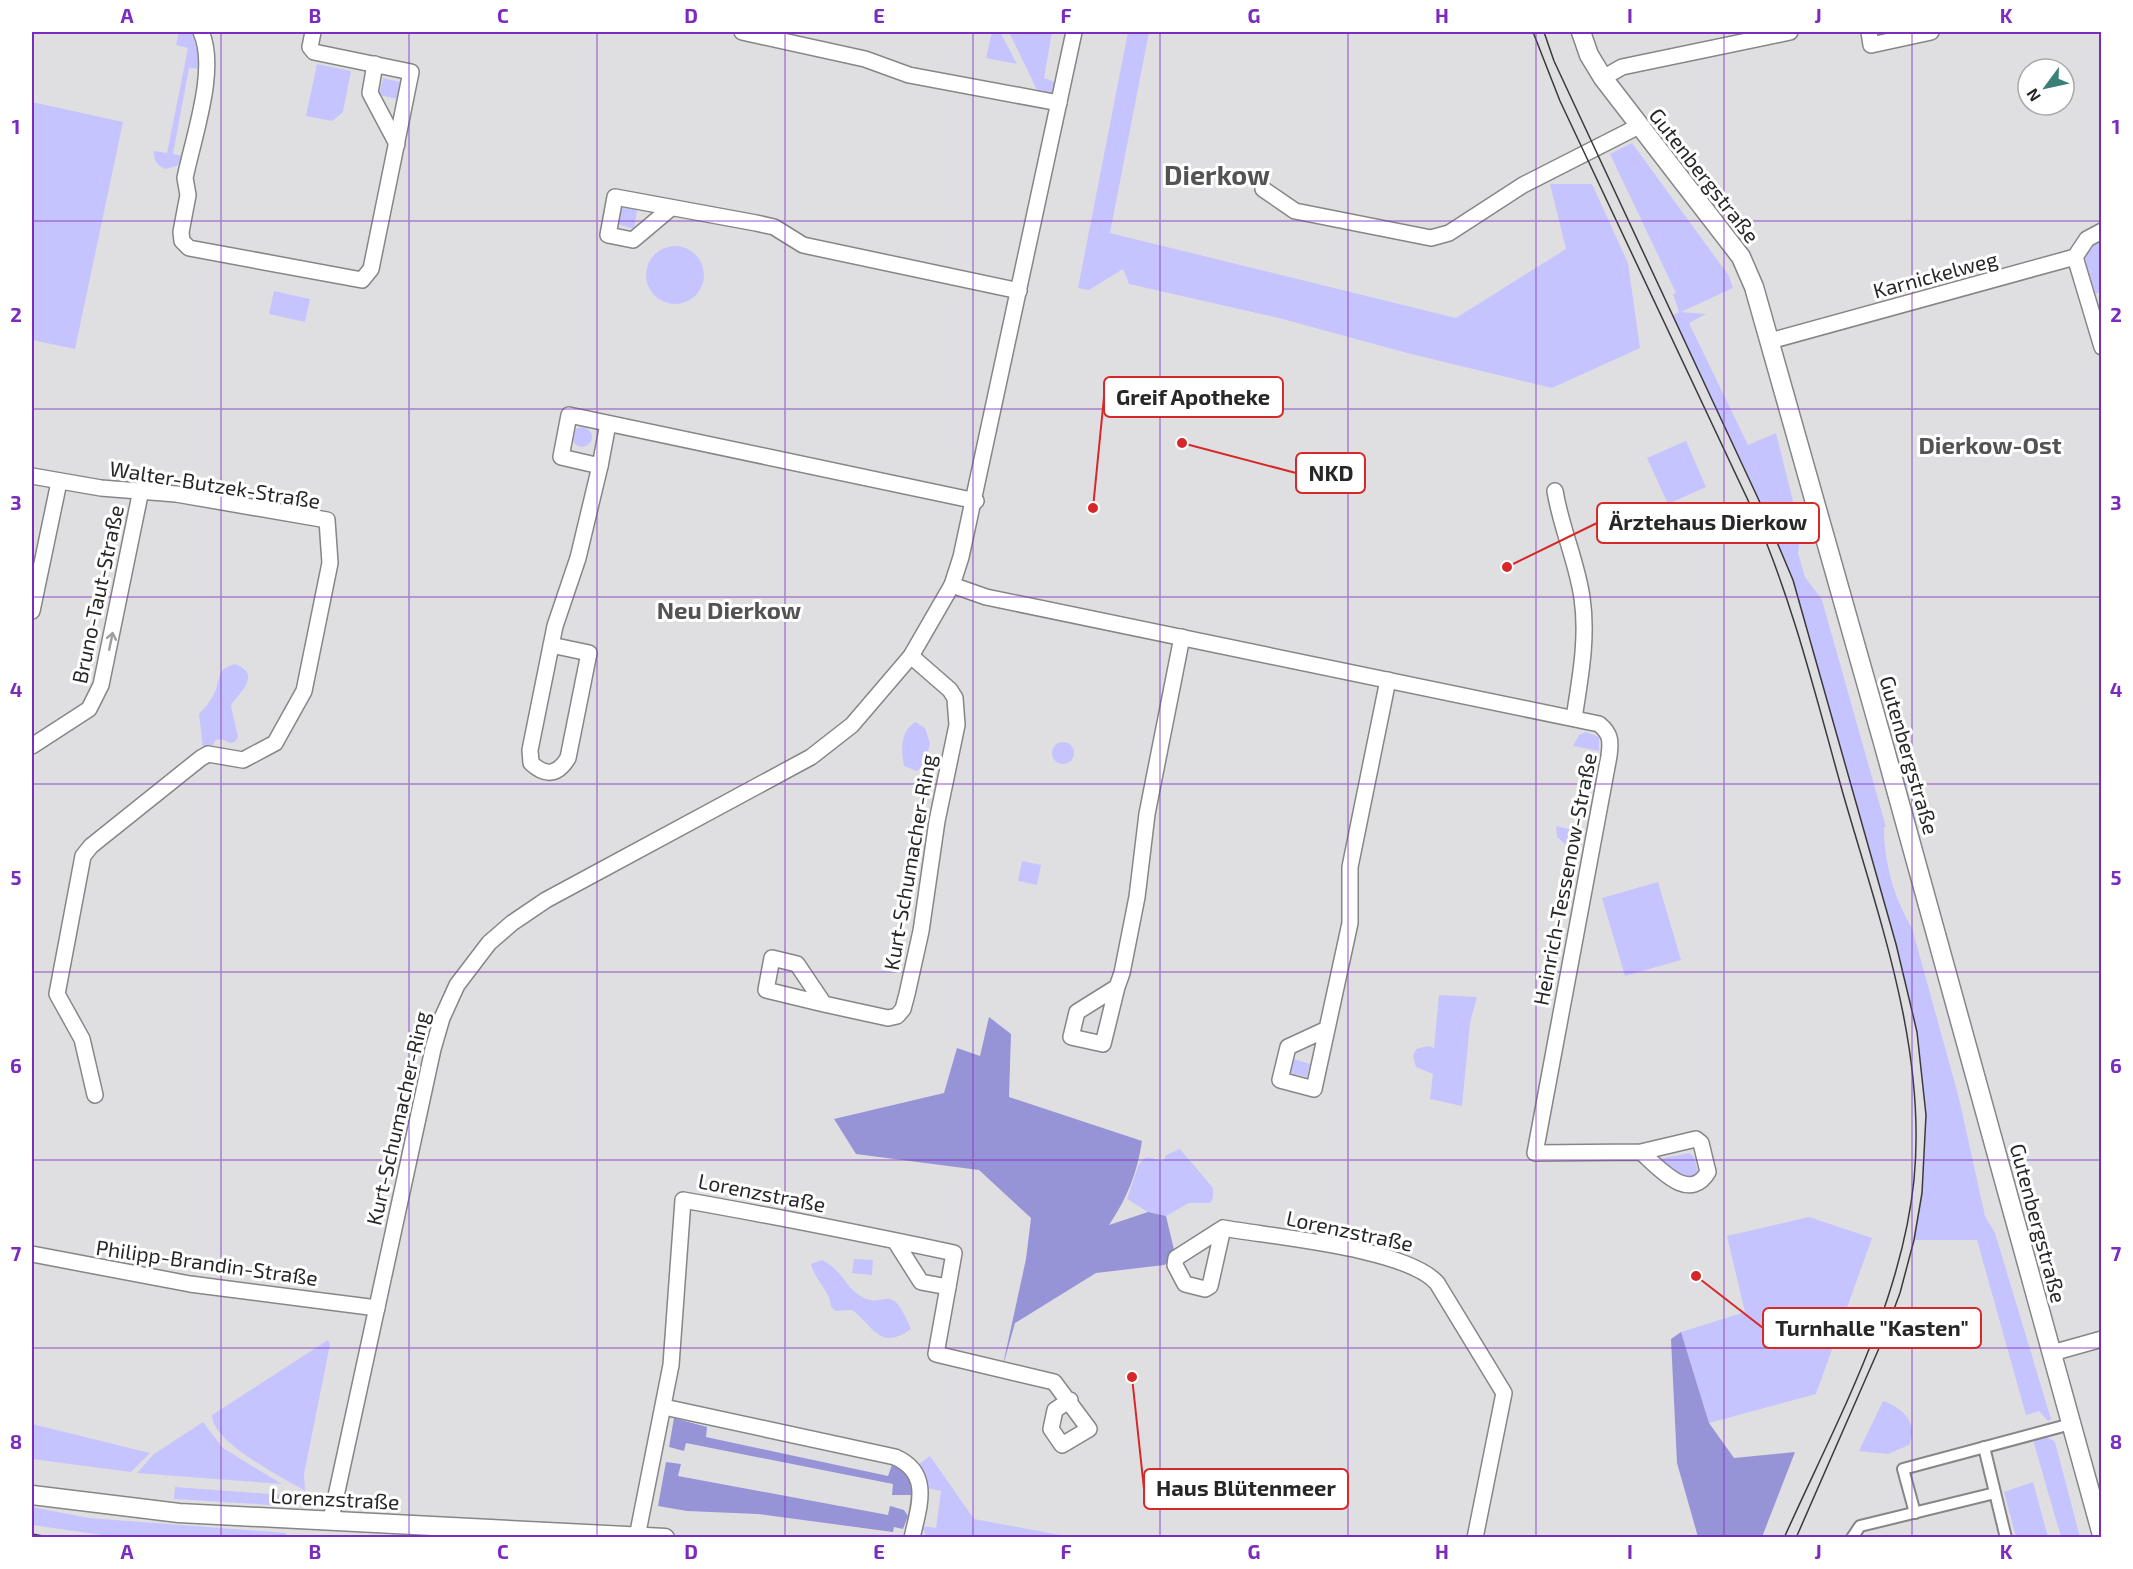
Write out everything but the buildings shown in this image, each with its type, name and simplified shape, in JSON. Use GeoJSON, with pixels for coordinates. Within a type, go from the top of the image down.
{"type":"FeatureCollection","features":[{"type":"Feature","properties":{"kind":"street"},"geometry":{"type":"LineString","coordinates":[[201,32],[207,53],[206,74],[185,178],[188,195],[181,232],[182,241],[189,248],[362,280],[371,269],[411,72],[314,52],[310,47],[313,32]]}},
{"type":"Feature","properties":{"kind":"street"},"geometry":{"type":"LineString","coordinates":[[742,32],[865,59],[909,75],[1059,103]]}},
{"type":"Feature","properties":{"kind":"street","name":"Kurt-Schumacher-Ring"},"geometry":{"type":"LineString","coordinates":[[327,1538],[433,1049],[449,1000],[471,965],[506,928],[546,900],[764,785],[832,742],[867,710],[911,656],[952,585],[976,501],[1074,32]]}},
{"type":"Feature","properties":{"kind":"street","name":"Gutenbergstraße"},"geometry":{"type":"LineString","coordinates":[[1581,32],[1589,55],[1603,78],[1741,257],[1754,287],[2101,1533]]}},
{"type":"Feature","properties":{"kind":"street"},"geometry":{"type":"LineString","coordinates":[[1603,78],[1622,67],[1790,32]]}},
{"type":"Feature","properties":{"kind":"street"},"geometry":{"type":"LineString","coordinates":[[1869,32],[1871,45],[1931,32]]}},
{"type":"Feature","properties":{"kind":"street"},"geometry":{"type":"LineString","coordinates":[[375,64],[369,93],[397,144]]}},
{"type":"Feature","properties":{"kind":"street"},"geometry":{"type":"LineString","coordinates":[[1263,189],[1295,212],[1431,238],[1449,233],[1523,185],[1639,126]]}},
{"type":"Feature","properties":{"kind":"street"},"geometry":{"type":"LineString","coordinates":[[671,208],[774,227],[803,245],[1019,291]]}},
{"type":"Feature","properties":{"kind":"street"},"geometry":{"type":"LineString","coordinates":[[2102,231],[2087,239],[2075,257],[2094,294],[2102,347]]}},
{"type":"Feature","properties":{"kind":"street","name":"Karnickelweg"},"geometry":{"type":"LineString","coordinates":[[1770,341],[2075,257]]}},
{"type":"Feature","properties":{"kind":"street"},"geometry":{"type":"LineString","coordinates":[[600,466],[561,458],[569,415],[976,501]]}},
{"type":"Feature","properties":{"kind":"street"},"geometry":{"type":"LineString","coordinates":[[551,645],[590,653],[568,758],[562,768],[552,774],[540,772],[531,763],[530,750],[551,645],[578,558],[608,424]]}},
{"type":"Feature","properties":{"kind":"street","name":"Walter-Butzek-Straße"},"geometry":{"type":"LineString","coordinates":[[32,476],[59,482],[141,490],[327,520],[330,563],[304,692],[275,743],[243,760],[208,754],[201,758],[98,841],[83,856],[57,994],[82,1039],[95,1095]]}},
{"type":"Feature","properties":{"kind":"street"},"geometry":{"type":"LineString","coordinates":[[32,611],[59,482]]}},
{"type":"Feature","properties":{"kind":"street","name":"Bruno-Taut-Straße"},"geometry":{"type":"LineString","coordinates":[[32,746],[81,716],[96,697],[101,685],[141,490]]}},
{"type":"Feature","properties":{"kind":"street"},"geometry":{"type":"LineString","coordinates":[[1555,491],[1560,523],[1582,600],[1581,666],[1574,718]]}},
{"type":"Feature","properties":{"kind":"street","name":"Heinrich-Tessenow-Straße"},"geometry":{"type":"LineString","coordinates":[[952,585],[986,597],[1599,724],[1607,731],[1611,740],[1535,1152],[1641,1152]]}},
{"type":"Feature","properties":{"kind":"street"},"geometry":{"type":"LineString","coordinates":[[1117,987],[1122,973],[1137,897],[1147,814],[1182,637]]}},
{"type":"Feature","properties":{"kind":"street","name":"Kurt-Schumacher-Ring"},"geometry":{"type":"LineString","coordinates":[[824,1004],[888,1018],[897,1016],[903,1009],[907,994],[921,931],[937,821],[957,725],[955,698],[950,690],[911,656]]}},
{"type":"Feature","properties":{"kind":"street"},"geometry":{"type":"LineString","coordinates":[[1327,1029],[1350,923],[1350,867],[1355,836],[1388,680]]}},
{"type":"Feature","properties":{"kind":"street","name":"Lorenzstraße"},"geometry":{"type":"LineString","coordinates":[[637,1537],[671,1365],[683,1200],[954,1253],[936,1354],[1054,1382],[1070,1400]]}},
{"type":"Feature","properties":{"kind":"street","name":"Lorenzstraße"},"geometry":{"type":"LineString","coordinates":[[1223,1228],[1399,1260],[1428,1273],[1437,1283],[1504,1393],[1475,1538]]}},
{"type":"Feature","properties":{"kind":"street"},"geometry":{"type":"LineString","coordinates":[[895,1240],[921,1282],[948,1287]]}},
{"type":"Feature","properties":{"kind":"street","name":"Philipp-Brandin-Straße"},"geometry":{"type":"LineString","coordinates":[[32,1254],[190,1284],[377,1308]]}},
{"type":"Feature","properties":{"kind":"street"},"geometry":{"type":"LineString","coordinates":[[2052,1353],[2102,1339]]}},
{"type":"Feature","properties":{"kind":"street"},"geometry":{"type":"LineString","coordinates":[[664,1407],[895,1457],[906,1462],[919,1481],[920,1493],[912,1538]]}},
{"type":"Feature","properties":{"kind":"street"},"geometry":{"type":"LineString","coordinates":[[1915,1513],[1903,1469],[2071,1424]]}},
{"type":"Feature","properties":{"kind":"street"},"geometry":{"type":"LineString","coordinates":[[1984,1447],[2006,1538]]}},
{"type":"Feature","properties":{"kind":"street"},"geometry":{"type":"LineString","coordinates":[[1852,1538],[1860,1526],[1995,1493]]}},
{"type":"Feature","properties":{"kind":"street","name":"Lorenzstraße"},"geometry":{"type":"LineString","coordinates":[[32,1495],[179,1512],[665,1538]]}},
{"type":"Feature","properties":{"kind":"shaded area"},"geometry":{"type":"Polygon","coordinates":[[[179,32],[191,32],[200,56],[201,69],[189,68],[173,154],[183,156],[177,166],[165,169],[156,162],[154,151],[167,153],[188,48],[176,45],[179,32]]]}},
{"type":"Feature","properties":{"kind":"shaded area"},"geometry":{"type":"Polygon","coordinates":[[[992,32],[1000,32],[1017,64],[986,58],[992,32]]]}},
{"type":"Feature","properties":{"kind":"shaded area"},"geometry":{"type":"Polygon","coordinates":[[[1009,32],[1052,32],[1044,78],[1055,82],[1053,94],[1037,90],[1009,32]]]}},
{"type":"Feature","properties":{"kind":"shaded area"},"geometry":{"type":"Polygon","coordinates":[[[1128,32],[1149,32],[1110,233],[1456,318],[1566,249],[1550,184],[1592,184],[1628,263],[1640,348],[1552,388],[1411,354],[1279,318],[1129,284],[1123,269],[1089,290],[1078,288],[1128,32]]]}},
{"type":"Feature","properties":{"kind":"shaded area"},"geometry":{"type":"Polygon","coordinates":[[[317,64],[351,71],[343,112],[332,121],[306,116],[317,64]]]}},
{"type":"Feature","properties":{"kind":"shaded area"},"geometry":{"type":"Polygon","coordinates":[[[383,78],[401,82],[398,99],[379,95],[383,78]]]}},
{"type":"Feature","properties":{"kind":"shaded area"},"geometry":{"type":"Polygon","coordinates":[[[32,102],[123,122],[75,349],[32,340],[32,102]]]}},
{"type":"Feature","properties":{"kind":"shaded area"},"geometry":{"type":"Polygon","coordinates":[[[1632,143],[1729,276],[1733,288],[1681,312],[1706,314],[1689,323],[1748,445],[1776,433],[1801,533],[1798,553],[1805,577],[1822,600],[1886,827],[1884,827],[1884,840],[1891,879],[1912,928],[1959,1098],[1985,1216],[1995,1233],[2051,1419],[2048,1421],[2039,1411],[2026,1415],[1977,1240],[1914,1240],[1922,1193],[1926,1115],[1917,1032],[1896,944],[1793,580],[1778,541],[1673,315],[1679,312],[1673,294],[1676,293],[1610,154],[1632,143]]]}},
{"type":"Feature","properties":{"kind":"shaded area"},"geometry":{"type":"Polygon","coordinates":[[[621,204],[630,204],[637,211],[634,229],[618,224],[617,214],[621,204]]]}},
{"type":"Feature","properties":{"kind":"shaded area"},"geometry":{"type":"Polygon","coordinates":[[[2101,231],[2101,292],[2087,296],[2075,257],[2101,231]]]}},
{"type":"Feature","properties":{"kind":"shaded area"},"geometry":{"type":"Polygon","coordinates":[[[675,246],[686,248],[699,259],[704,275],[702,286],[691,299],[675,304],[664,302],[651,291],[646,275],[648,264],[659,251],[675,246]]]}},
{"type":"Feature","properties":{"kind":"shaded area"},"geometry":{"type":"Polygon","coordinates":[[[274,291],[310,299],[305,322],[269,314],[274,291]]]}},
{"type":"Feature","properties":{"kind":"shaded area"},"geometry":{"type":"Polygon","coordinates":[[[582,427],[589,430],[592,437],[589,444],[582,447],[575,444],[572,437],[575,430],[582,427]]]}},
{"type":"Feature","properties":{"kind":"shaded area"},"geometry":{"type":"Polygon","coordinates":[[[1686,441],[1706,487],[1668,504],[1647,458],[1686,441]]]}},
{"type":"Feature","properties":{"kind":"shaded area"},"geometry":{"type":"Polygon","coordinates":[[[235,664],[243,668],[248,679],[231,706],[238,737],[235,742],[230,743],[221,739],[216,740],[212,746],[203,748],[199,714],[213,696],[222,670],[235,664]]]}},
{"type":"Feature","properties":{"kind":"shaded area"},"geometry":{"type":"Polygon","coordinates":[[[915,722],[925,728],[930,743],[925,764],[917,771],[904,766],[902,754],[904,736],[915,722]]]}},
{"type":"Feature","properties":{"kind":"shaded area"},"geometry":{"type":"Polygon","coordinates":[[[1586,732],[1599,737],[1599,751],[1573,746],[1579,735],[1586,732]]]}},
{"type":"Feature","properties":{"kind":"shaded area"},"geometry":{"type":"Polygon","coordinates":[[[1059,742],[1067,742],[1074,749],[1074,757],[1067,764],[1059,764],[1052,757],[1052,749],[1059,742]]]}},
{"type":"Feature","properties":{"kind":"shaded area"},"geometry":{"type":"Polygon","coordinates":[[[1556,826],[1582,832],[1580,838],[1572,844],[1565,844],[1557,837],[1556,826]]]}},
{"type":"Feature","properties":{"kind":"shaded area"},"geometry":{"type":"Polygon","coordinates":[[[1022,861],[1041,865],[1037,885],[1018,881],[1022,861]]]}},
{"type":"Feature","properties":{"kind":"shaded area"},"geometry":{"type":"Polygon","coordinates":[[[1658,882],[1681,960],[1625,976],[1602,898],[1658,882]]]}},
{"type":"Feature","properties":{"kind":"shaded area"},"geometry":{"type":"Polygon","coordinates":[[[1439,995],[1477,997],[1470,1023],[1462,1106],[1430,1099],[1433,1074],[1416,1067],[1413,1056],[1416,1049],[1428,1046],[1434,1048],[1439,995]]]}},
{"type":"Feature","properties":{"kind":"shaded area"},"geometry":{"type":"Polygon","coordinates":[[[989,1017],[1011,1034],[1009,1097],[1142,1141],[1130,1185],[1109,1225],[1148,1212],[1166,1216],[1176,1258],[1164,1265],[1096,1273],[1015,1323],[1002,1369],[1026,1259],[1031,1218],[979,1170],[856,1154],[834,1119],[944,1093],[957,1048],[980,1056],[989,1017]]]}},
{"type":"Feature","properties":{"kind":"shaded area"},"geometry":{"type":"Polygon","coordinates":[[[1293,1059],[1310,1064],[1307,1077],[1290,1073],[1293,1059]]]}},
{"type":"Feature","properties":{"kind":"shaded area"},"geometry":{"type":"Polygon","coordinates":[[[1180,1149],[1213,1188],[1213,1198],[1210,1203],[1189,1203],[1166,1216],[1148,1212],[1127,1199],[1139,1164],[1146,1157],[1164,1161],[1166,1155],[1180,1149]]]}},
{"type":"Feature","properties":{"kind":"shaded area"},"geometry":{"type":"Polygon","coordinates":[[[1689,1153],[1694,1157],[1698,1172],[1694,1178],[1683,1179],[1654,1160],[1689,1153]]]}},
{"type":"Feature","properties":{"kind":"shaded area"},"geometry":{"type":"Polygon","coordinates":[[[1809,1217],[1872,1238],[1816,1394],[1709,1423],[1681,1332],[1745,1312],[1727,1236],[1809,1217]]]}},
{"type":"Feature","properties":{"kind":"shaded area"},"geometry":{"type":"Polygon","coordinates":[[[854,1259],[873,1260],[872,1275],[852,1273],[854,1259]]]}},
{"type":"Feature","properties":{"kind":"shaded area"},"geometry":{"type":"Polygon","coordinates":[[[822,1260],[835,1269],[859,1295],[868,1299],[892,1300],[904,1313],[911,1329],[891,1338],[884,1337],[871,1329],[852,1310],[836,1311],[831,1307],[828,1296],[811,1264],[822,1260]]]}},
{"type":"Feature","properties":{"kind":"shaded area"},"geometry":{"type":"Polygon","coordinates":[[[1681,1332],[1709,1423],[1734,1458],[1795,1452],[1762,1537],[1698,1537],[1677,1463],[1671,1339],[1681,1332]]]}},
{"type":"Feature","properties":{"kind":"shaded area"},"geometry":{"type":"Polygon","coordinates":[[[328,1340],[330,1345],[304,1474],[305,1491],[236,1448],[223,1437],[215,1426],[212,1415],[328,1340]]]}},
{"type":"Feature","properties":{"kind":"shaded area"},"geometry":{"type":"Polygon","coordinates":[[[1883,1401],[1897,1407],[1911,1423],[1912,1437],[1909,1445],[1888,1454],[1859,1451],[1883,1401]]]}},
{"type":"Feature","properties":{"kind":"shaded area"},"geometry":{"type":"Polygon","coordinates":[[[674,1418],[707,1427],[706,1437],[888,1476],[892,1465],[907,1476],[911,1484],[911,1495],[892,1495],[893,1484],[686,1443],[684,1451],[669,1447],[674,1418]]]}},
{"type":"Feature","properties":{"kind":"shaded area"},"geometry":{"type":"Polygon","coordinates":[[[203,1422],[223,1448],[282,1484],[137,1473],[154,1454],[203,1422]]]}},
{"type":"Feature","properties":{"kind":"shaded area"},"geometry":{"type":"Polygon","coordinates":[[[32,1424],[150,1453],[131,1472],[32,1459],[32,1424]]]}},
{"type":"Feature","properties":{"kind":"shaded area"},"geometry":{"type":"Polygon","coordinates":[[[2046,1436],[2055,1442],[2080,1537],[2061,1537],[2033,1440],[2046,1436]]]}},
{"type":"Feature","properties":{"kind":"shaded area"},"geometry":{"type":"Polygon","coordinates":[[[930,1456],[974,1519],[1071,1537],[927,1537],[921,1526],[936,1528],[941,1491],[926,1488],[918,1465],[930,1456]]]}},
{"type":"Feature","properties":{"kind":"shaded area"},"geometry":{"type":"Polygon","coordinates":[[[666,1462],[681,1464],[678,1476],[888,1515],[890,1506],[904,1510],[908,1516],[903,1529],[894,1527],[893,1532],[758,1514],[687,1511],[658,1506],[666,1462]]]}},
{"type":"Feature","properties":{"kind":"shaded area"},"geometry":{"type":"Polygon","coordinates":[[[2033,1482],[2048,1537],[2016,1537],[2004,1492],[2033,1482]]]}},
{"type":"Feature","properties":{"kind":"shaded area"},"geometry":{"type":"Polygon","coordinates":[[[175,1487],[298,1496],[296,1504],[288,1506],[174,1499],[175,1487]]]}},
{"type":"Feature","properties":{"kind":"shaded area"},"geometry":{"type":"Polygon","coordinates":[[[32,1507],[89,1518],[286,1533],[286,1537],[123,1538],[32,1525],[32,1507]]]}},
{"type":"Feature","properties":{"kind":"tram line"},"geometry":{"type":"LineString","coordinates":[[1533,32],[1560,101],[1754,513],[1781,581],[1884,934],[1906,1031],[1913,1081],[1916,1130],[1914,1180],[1907,1227],[1881,1319],[1844,1408],[1784,1538]]}},
{"type":"Feature","properties":{"kind":"tram line"},"geometry":{"type":"LineString","coordinates":[[1544,32],[1554,61],[1763,509],[1793,580],[1896,944],[1917,1032],[1926,1115],[1922,1193],[1914,1240],[1900,1293],[1880,1346],[1796,1538]]}},
{"type":"Feature","properties":{"kind":"tram line"},"geometry":{"type":"LineString","coordinates":[[32,1534],[54,1538]]}},
{"type":"Feature","properties":{"kind":"place","name":"NKD"},"geometry":{"type":"Point","coordinates":[1182,443]}},
{"type":"Feature","properties":{"kind":"place","name":"Greif Apotheke"},"geometry":{"type":"Point","coordinates":[1093,508]}},
{"type":"Feature","properties":{"kind":"place","name":"Ärztehaus Dierkow"},"geometry":{"type":"Point","coordinates":[1507,567]}},
{"type":"Feature","properties":{"kind":"place","name":"Turnhalle \"Kasten\""},"geometry":{"type":"Point","coordinates":[1696,1276]}},
{"type":"Feature","properties":{"kind":"place","name":"Haus Blütenmeer"},"geometry":{"type":"Point","coordinates":[1132,1377]}},
{"type":"Feature","properties":{"kind":"district","name":"Dierkow"},"geometry":{"type":"Point","coordinates":[1217,174]}},
{"type":"Feature","properties":{"kind":"district","name":"Dierkow-Ost"},"geometry":{"type":"Point","coordinates":[1990,444]}},
{"type":"Feature","properties":{"kind":"district","name":"Neu Dierkow"},"geometry":{"type":"Point","coordinates":[729,609]}}]}
